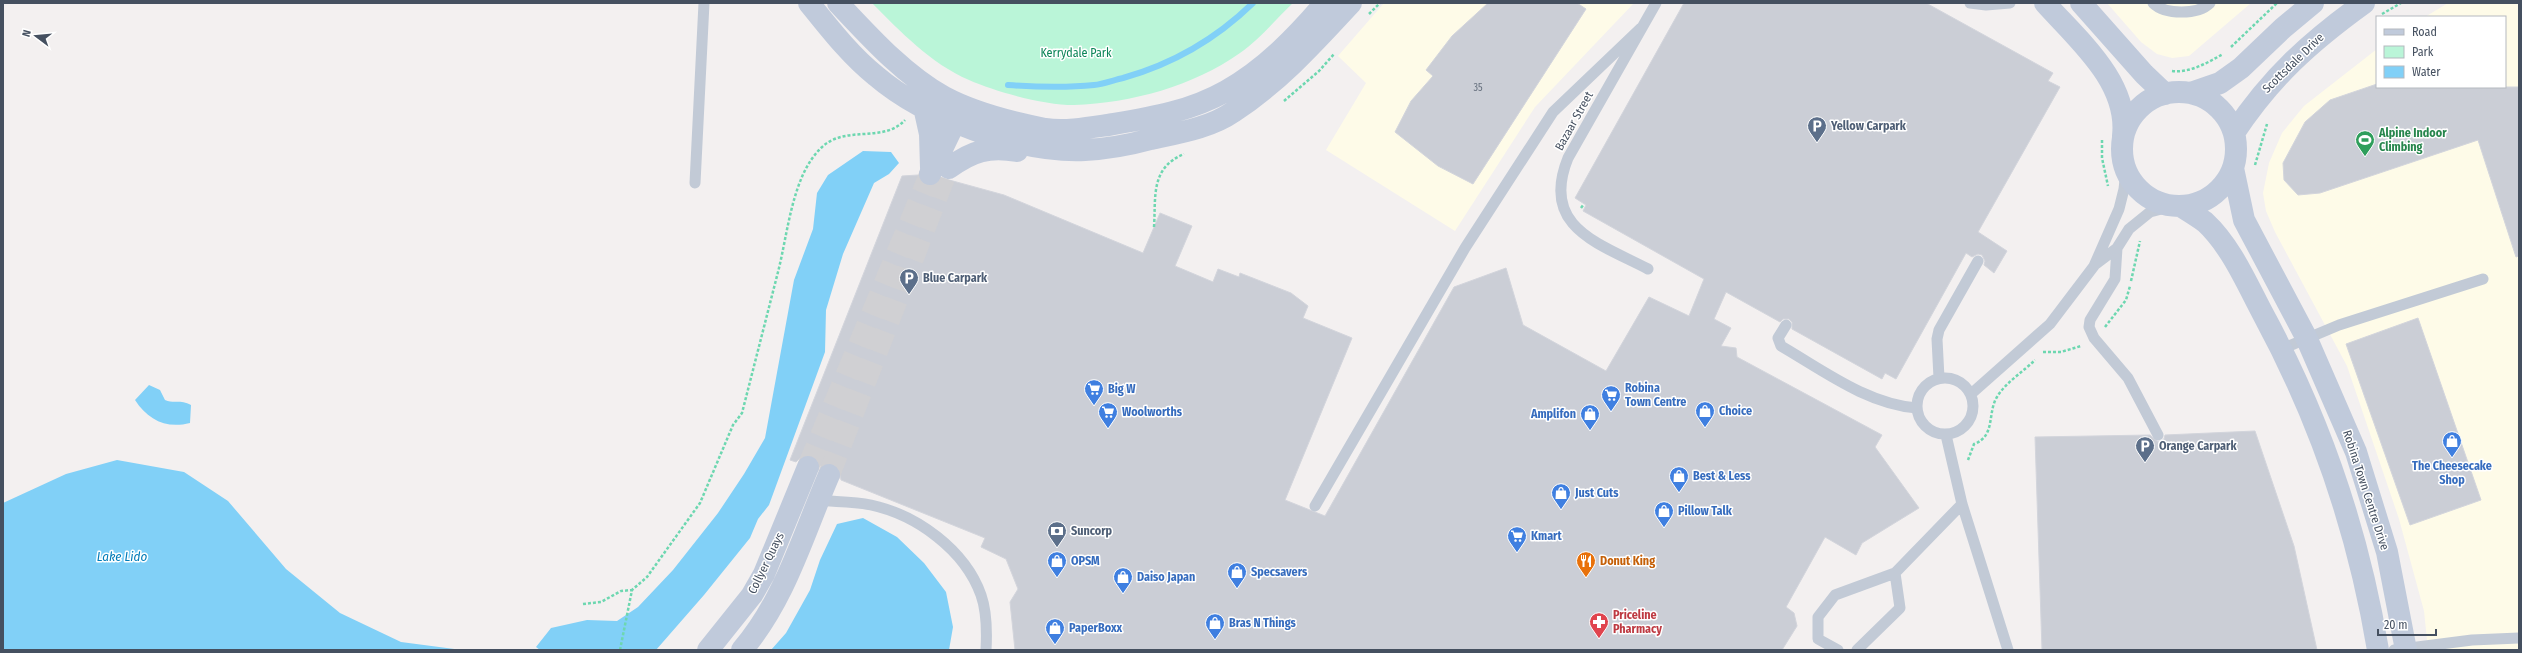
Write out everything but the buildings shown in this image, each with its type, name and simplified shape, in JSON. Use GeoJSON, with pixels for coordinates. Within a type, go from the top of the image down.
{"type":"FeatureCollection","features":[{"type":"Feature","properties":{"kind":"street"},"geometry":{"type":"LineString","coordinates":[[809,3],[855,57],[877,78],[924,107],[1044,147],[1084,150],[1119,147],[1207,125],[1232,113],[1295,63],[1351,3]]}},
{"type":"Feature","properties":{"kind":"street"},"geometry":{"type":"LineString","coordinates":[[838,3],[893,60],[943,96],[963,119],[1046,129],[1089,129],[1177,112],[1226,91],[1255,72],[1291,41],[1325,3]]}},
{"type":"Feature","properties":{"kind":"street"},"geometry":{"type":"LineString","coordinates":[[2045,3],[2101,67],[2114,85],[2122,109],[2124,124],[2113,135]]}},
{"type":"Feature","properties":{"kind":"street"},"geometry":{"type":"LineString","coordinates":[[2080,3],[2144,74],[2165,94]]}},
{"type":"Feature","properties":{"kind":"street"},"geometry":{"type":"LineString","coordinates":[[2113,135],[2128,123],[2138,109],[2150,100],[2165,94],[2191,93],[2220,84],[2236,72],[2283,28],[2313,3]]}},
{"type":"Feature","properties":{"kind":"street","name":"Scottsdale Drive"},"geometry":{"type":"LineString","coordinates":[[2234,133],[2263,90],[2283,70],[2330,28],[2364,3]]}},
{"type":"Feature","properties":{"kind":"street"},"geometry":{"type":"LineString","coordinates":[[2113,135],[2122,155],[2126,171],[2134,185],[2144,195],[2158,203],[2178,207],[2199,203],[2214,195],[2225,183],[2243,168],[2236,151],[2234,133],[2227,119],[2218,107],[2205,98],[2191,93]]}},
{"type":"Feature","properties":{"kind":"street"},"geometry":{"type":"LineString","coordinates":[[924,107],[941,173]]}},
{"type":"Feature","properties":{"kind":"street"},"geometry":{"type":"LineString","coordinates":[[941,173],[963,119]]}},
{"type":"Feature","properties":{"kind":"street"},"geometry":{"type":"LineString","coordinates":[[941,173],[969,154],[980,151],[1000,149],[1031,153],[1044,147]]}},
{"type":"Feature","properties":{"kind":"street","name":"Robina Town Centre Drive"},"geometry":{"type":"LineString","coordinates":[[2243,168],[2244,220],[2306,337],[2338,408],[2372,499],[2387,552],[2402,649]]}},
{"type":"Feature","properties":{"kind":"street","name":"Robina Town Centre Drive"},"geometry":{"type":"LineString","coordinates":[[2178,207],[2205,222],[2219,239],[2239,269],[2282,349],[2330,459],[2368,589],[2378,650]]}},
{"type":"Feature","properties":{"kind":"street","name":"Collyer Quays"},"geometry":{"type":"LineString","coordinates":[[708,650],[752,595],[764,574],[808,467]]}},
{"type":"Feature","properties":{"kind":"street","name":"Collyer Quays"},"geometry":{"type":"LineString","coordinates":[[742,650],[773,605],[792,567],[829,475]]}},
{"type":"Feature","properties":{"kind":"lane"},"geometry":{"type":"LineString","coordinates":[[695,183],[704,3]]}},
{"type":"Feature","properties":{"kind":"lane","name":"Bazaar Street"},"geometry":{"type":"LineString","coordinates":[[1648,269],[1603,246],[1572,225],[1564,211],[1560,195],[1560,178],[1568,158],[1656,3]]}},
{"type":"Feature","properties":{"kind":"lane"},"geometry":{"type":"LineString","coordinates":[[1970,3],[1986,5],[2010,3]]}},
{"type":"Feature","properties":{"kind":"lane"},"geometry":{"type":"LineString","coordinates":[[2153,3],[2161,10],[2187,11],[2201,9],[2210,3]]}},
{"type":"Feature","properties":{"kind":"lane"},"geometry":{"type":"LineString","coordinates":[[1315,506],[1465,248],[1553,112],[1641,28]]}},
{"type":"Feature","properties":{"kind":"lane"},"geometry":{"type":"LineString","coordinates":[[1971,394],[2050,324],[2094,266],[2119,209],[2124,189],[2126,171]]}},
{"type":"Feature","properties":{"kind":"lane"},"geometry":{"type":"LineString","coordinates":[[2094,266],[2117,248],[2129,229],[2150,212],[2178,207]]}},
{"type":"Feature","properties":{"kind":"lane"},"geometry":{"type":"LineString","coordinates":[[2117,248],[2114,279],[2090,320],[2089,327],[2094,338],[2128,378],[2158,435]]}},
{"type":"Feature","properties":{"kind":"lane"},"geometry":{"type":"LineString","coordinates":[[1939,378],[1937,339],[1939,330],[1978,261]]}},
{"type":"Feature","properties":{"kind":"lane"},"geometry":{"type":"LineString","coordinates":[[2282,349],[2306,337],[2483,279]]}},
{"type":"Feature","properties":{"kind":"lane"},"geometry":{"type":"LineString","coordinates":[[1786,325],[1778,338],[1781,346],[1876,400],[1900,407],[1917,408]]}},
{"type":"Feature","properties":{"kind":"lane"},"geometry":{"type":"LineString","coordinates":[[1939,378],[1952,378],[1960,381],[1971,394],[1973,412],[1969,421],[1963,428],[1946,435],[1930,430],[1923,424],[1917,408],[1921,391],[1927,384],[1939,378]]}},
{"type":"Feature","properties":{"kind":"lane"},"geometry":{"type":"LineString","coordinates":[[1946,435],[1962,504],[2008,650]]}},
{"type":"Feature","properties":{"kind":"lane"},"geometry":{"type":"LineString","coordinates":[[796,497],[854,502],[884,509],[926,530],[947,546],[964,564],[981,596],[986,621],[986,650]]}},
{"type":"Feature","properties":{"kind":"lane"},"geometry":{"type":"LineString","coordinates":[[1838,650],[1818,639],[1818,617],[1835,594],[1895,573],[1962,504]]}},
{"type":"Feature","properties":{"kind":"lane"},"geometry":{"type":"LineString","coordinates":[[1857,650],[1900,608],[1895,573]]}},
{"type":"Feature","properties":{"kind":"lane"},"geometry":{"type":"LineString","coordinates":[[2402,649],[2472,640],[2519,638]]}},
{"type":"Feature","properties":{"kind":"path"},"geometry":{"type":"LineString","coordinates":[[2168,70],[2182,72],[2204,65],[2225,52],[2277,3]]}},
{"type":"Feature","properties":{"kind":"path"},"geometry":{"type":"LineString","coordinates":[[2380,16],[2401,3]]}},
{"type":"Feature","properties":{"kind":"path"},"geometry":{"type":"LineString","coordinates":[[620,650],[632,590],[647,577],[700,503],[733,425],[742,413],[792,214],[803,173],[810,159],[823,146],[834,139],[858,133],[885,133],[900,126],[905,120]]}},
{"type":"Feature","properties":{"kind":"path"},"geometry":{"type":"LineString","coordinates":[[2243,168],[2260,140],[2269,120]]}},
{"type":"Feature","properties":{"kind":"path"},"geometry":{"type":"LineString","coordinates":[[2108,188],[2102,158],[2113,135]]}},
{"type":"Feature","properties":{"kind":"path"},"geometry":{"type":"LineString","coordinates":[[1577,205],[1580,210],[1584,204]]}},
{"type":"Feature","properties":{"kind":"path"},"geometry":{"type":"LineString","coordinates":[[1968,463],[1974,444],[1982,441],[1990,427],[1992,408],[1997,396],[2044,351],[2061,352],[2084,345],[2107,326],[2126,300],[2140,240]]}},
{"type":"Feature","properties":{"kind":"path"},"geometry":{"type":"LineString","coordinates":[[583,604],[602,602],[621,591],[632,590]]}},
{"type":"Feature","properties":{"kind":"shaded area"},"geometry":{"type":"Polygon","coordinates":[[[1384,3],[1634,3],[1535,107],[1455,231],[1326,150],[1366,83],[1338,56],[1384,3]]]}},
{"type":"Feature","properties":{"kind":"shaded area"},"geometry":{"type":"Polygon","coordinates":[[[2107,3],[2251,3],[2189,56],[2172,58],[2157,54],[2141,42],[2107,3]]]}},
{"type":"Feature","properties":{"kind":"shaded area"},"geometry":{"type":"Polygon","coordinates":[[[2448,3],[2519,3],[2519,650],[2428,650],[2424,611],[2399,519],[2347,366],[2275,232],[2266,211],[2263,193],[2269,163],[2282,133],[2304,106],[2376,50],[2376,88],[2506,88],[2506,16],[2427,16],[2448,3]]]}},
{"type":"Feature","properties":{"kind":"green space","name":"Kerrydale Park"},"geometry":{"type":"Polygon","coordinates":[[[872,3],[1293,3],[1261,36],[1247,48],[1222,65],[1202,75],[1161,91],[1140,96],[1096,104],[1074,105],[1049,103],[1020,97],[980,85],[955,73],[941,65],[917,46],[872,3]]]}},
{"type":"Feature","properties":{"kind":"water"},"geometry":{"type":"Polygon","coordinates":[[[863,151],[891,152],[899,163],[889,174],[874,183],[843,254],[826,310],[825,352],[769,505],[758,519],[750,538],[704,595],[656,650],[540,650],[536,647],[551,628],[587,620],[617,621],[638,607],[673,570],[718,513],[744,474],[765,438],[794,280],[813,229],[817,193],[828,175],[863,151]]]}},
{"type":"Feature","properties":{"kind":"water"},"geometry":{"type":"Polygon","coordinates":[[[149,385],[160,390],[165,400],[171,402],[184,402],[191,405],[190,423],[181,425],[165,424],[152,418],[146,413],[135,400],[149,385]]]}},
{"type":"Feature","properties":{"kind":"water","name":"Lake Lido"},"geometry":{"type":"Polygon","coordinates":[[[117,460],[184,472],[228,501],[286,569],[340,613],[401,642],[462,650],[3,650],[3,503],[66,474],[117,460]]]}},
{"type":"Feature","properties":{"kind":"water"},"geometry":{"type":"Polygon","coordinates":[[[863,518],[897,537],[924,563],[946,592],[953,627],[949,650],[771,650],[786,633],[810,590],[820,560],[837,524],[863,518]]]}},
{"type":"Feature","properties":{"kind":"waterway"},"geometry":{"type":"LineString","coordinates":[[1008,85],[1051,87],[1094,85],[1141,72],[1176,58],[1193,49],[1224,28],[1253,3]]}},
{"type":"Feature","properties":{"kind":"tunnel"},"geometry":{"type":"LineString","coordinates":[[808,467],[930,175]]}},
{"type":"Feature","properties":{"kind":"tunnel"},"geometry":{"type":"LineString","coordinates":[[829,475],[944,178]]}},
{"type":"Feature","properties":{"kind":"place","name":"Yellow Carpark"},"geometry":{"type":"Point","coordinates":[1817,143]}},
{"type":"Feature","properties":{"kind":"place","name":"Alpine Indoor Climbing"},"geometry":{"type":"Point","coordinates":[2365,157]}},
{"type":"Feature","properties":{"kind":"place","name":"Blue Carpark"},"geometry":{"type":"Point","coordinates":[909,295]}},
{"type":"Feature","properties":{"kind":"place","name":"Big W"},"geometry":{"type":"Point","coordinates":[1094,406]}},
{"type":"Feature","properties":{"kind":"place","name":"Robina Town Centre"},"geometry":{"type":"Point","coordinates":[1611,412]}},
{"type":"Feature","properties":{"kind":"place","name":"Choice"},"geometry":{"type":"Point","coordinates":[1705,428]}},
{"type":"Feature","properties":{"kind":"place","name":"Woolworths"},"geometry":{"type":"Point","coordinates":[1108,429]}},
{"type":"Feature","properties":{"kind":"place","name":"Amplifon"},"geometry":{"type":"Point","coordinates":[1590,431]}},
{"type":"Feature","properties":{"kind":"place","name":"The Cheesecake Shop"},"geometry":{"type":"Point","coordinates":[2452,458]}},
{"type":"Feature","properties":{"kind":"place","name":"Orange Carpark"},"geometry":{"type":"Point","coordinates":[2145,463]}},
{"type":"Feature","properties":{"kind":"place","name":"Best & Less"},"geometry":{"type":"Point","coordinates":[1679,493]}},
{"type":"Feature","properties":{"kind":"place","name":"Just Cuts"},"geometry":{"type":"Point","coordinates":[1561,510]}},
{"type":"Feature","properties":{"kind":"place","name":"Pillow Talk"},"geometry":{"type":"Point","coordinates":[1664,528]}},
{"type":"Feature","properties":{"kind":"place","name":"Suncorp"},"geometry":{"type":"Point","coordinates":[1057,548]}},
{"type":"Feature","properties":{"kind":"place","name":"Kmart"},"geometry":{"type":"Point","coordinates":[1517,553]}},
{"type":"Feature","properties":{"kind":"place","name":"OPSM"},"geometry":{"type":"Point","coordinates":[1057,578]}},
{"type":"Feature","properties":{"kind":"place","name":"Donut King"},"geometry":{"type":"Point","coordinates":[1586,578]}},
{"type":"Feature","properties":{"kind":"place","name":"Specsavers"},"geometry":{"type":"Point","coordinates":[1237,589]}},
{"type":"Feature","properties":{"kind":"place","name":"Daiso Japan"},"geometry":{"type":"Point","coordinates":[1123,594]}},
{"type":"Feature","properties":{"kind":"place","name":"Priceline Pharmacy"},"geometry":{"type":"Point","coordinates":[1599,639]}},
{"type":"Feature","properties":{"kind":"place","name":"Bras N Things"},"geometry":{"type":"Point","coordinates":[1215,640]}},
{"type":"Feature","properties":{"kind":"place","name":"PaperBoxx"},"geometry":{"type":"Point","coordinates":[1055,645]}}]}
